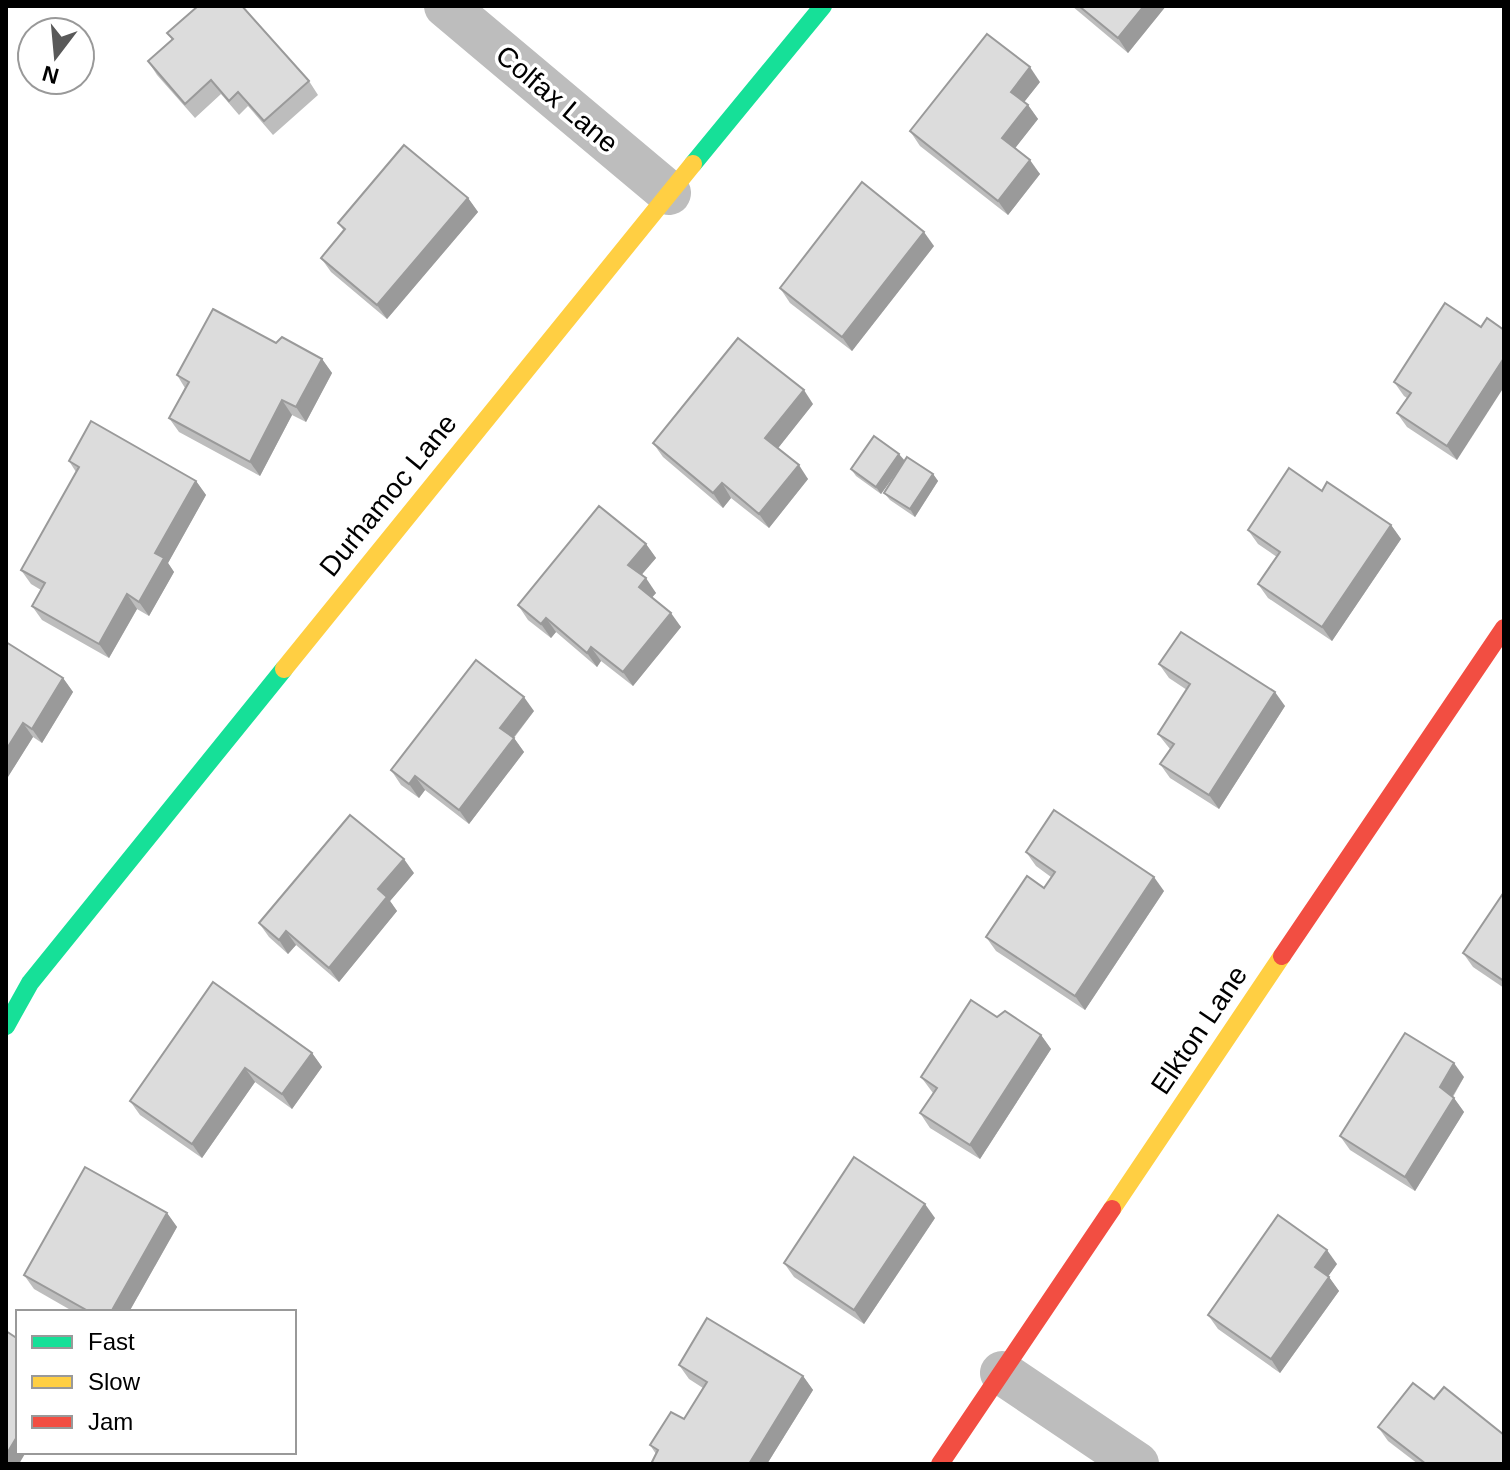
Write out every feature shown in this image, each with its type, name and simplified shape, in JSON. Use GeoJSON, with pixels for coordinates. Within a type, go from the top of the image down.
{"type":"FeatureCollection","features":[{"type":"Feature","properties":{"kind":"street","name":"Colfax Lane"},"geometry":{"type":"LineString","coordinates":[[446,6],[669,193]]}},
{"type":"Feature","properties":{"kind":"street","name":"Durhamoc Lane"},"geometry":{"type":"LineString","coordinates":[[6,1026],[39,971],[823,6]]}},
{"type":"Feature","properties":{"kind":"street","name":"Elkton Lane"},"geometry":{"type":"LineString","coordinates":[[940,1464],[1504,628]]}},
{"type":"Feature","properties":{"kind":"street"},"geometry":{"type":"LineString","coordinates":[[1002,1373],[1137,1464]]}},
{"type":"Feature","properties":{"kind":"building"},"geometry":{"type":"Polygon","coordinates":[[[198,6],[242,6],[309,81],[264,121],[238,92],[229,101],[211,80],[185,104],[148,61],[173,39],[167,33],[198,6]]]}},
{"type":"Feature","properties":{"kind":"building"},"geometry":{"type":"Polygon","coordinates":[[[1079,6],[1144,6],[1118,38],[1079,6]]]}},
{"type":"Feature","properties":{"kind":"building"},"geometry":{"type":"Polygon","coordinates":[[[987,34],[1030,67],[1011,92],[1028,105],[1002,138],[1030,160],[998,201],[910,131],[987,34]]]}},
{"type":"Feature","properties":{"kind":"building"},"geometry":{"type":"Polygon","coordinates":[[[404,145],[468,198],[377,305],[321,258],[345,229],[338,223],[404,145]]]}},
{"type":"Feature","properties":{"kind":"building"},"geometry":{"type":"Polygon","coordinates":[[[862,182],[924,232],[842,337],[780,288],[862,182]]]}},
{"type":"Feature","properties":{"kind":"building"},"geometry":{"type":"Polygon","coordinates":[[[1445,303],[1481,327],[1487,318],[1504,330],[1504,358],[1447,446],[1397,413],[1411,393],[1394,382],[1445,303]]]}},
{"type":"Feature","properties":{"kind":"building"},"geometry":{"type":"Polygon","coordinates":[[[213,309],[276,343],[282,337],[322,359],[296,407],[282,400],[250,462],[169,418],[189,382],[177,375],[213,309]]]}},
{"type":"Feature","properties":{"kind":"building"},"geometry":{"type":"Polygon","coordinates":[[[738,338],[804,390],[765,438],[799,465],[759,514],[722,483],[713,493],[653,443],[738,338]]]}},
{"type":"Feature","properties":{"kind":"building"},"geometry":{"type":"Polygon","coordinates":[[[91,421],[196,481],[155,553],[164,558],[139,602],[127,594],[99,644],[32,606],[45,583],[21,570],[79,467],[69,461],[91,421]]]}},
{"type":"Feature","properties":{"kind":"building"},"geometry":{"type":"Polygon","coordinates":[[[874,436],[899,454],[876,487],[851,469],[874,436]]]}},
{"type":"Feature","properties":{"kind":"building"},"geometry":{"type":"Polygon","coordinates":[[[907,457],[933,474],[910,509],[884,493],[907,457]]]}},
{"type":"Feature","properties":{"kind":"building"},"geometry":{"type":"Polygon","coordinates":[[[1289,468],[1322,491],[1327,482],[1391,525],[1322,627],[1258,584],[1280,552],[1248,530],[1289,468]]]}},
{"type":"Feature","properties":{"kind":"building"},"geometry":{"type":"Polygon","coordinates":[[[599,506],[646,544],[628,565],[646,578],[639,587],[671,613],[623,672],[591,647],[587,653],[546,618],[541,624],[518,605],[599,506]]]}},
{"type":"Feature","properties":{"kind":"building"},"geometry":{"type":"Polygon","coordinates":[[[1181,632],[1275,692],[1209,795],[1160,764],[1174,744],[1158,734],[1190,684],[1159,664],[1181,632]]]}},
{"type":"Feature","properties":{"kind":"building"},"geometry":{"type":"Polygon","coordinates":[[[6,642],[63,678],[32,729],[23,723],[6,750],[6,642]]]}},
{"type":"Feature","properties":{"kind":"building"},"geometry":{"type":"Polygon","coordinates":[[[476,660],[524,697],[500,728],[514,738],[459,810],[415,776],[409,784],[391,770],[476,660]]]}},
{"type":"Feature","properties":{"kind":"building"},"geometry":{"type":"Polygon","coordinates":[[[1054,810],[1154,877],[1075,996],[986,937],[1027,876],[1044,888],[1055,872],[1026,852],[1054,810]]]}},
{"type":"Feature","properties":{"kind":"building"},"geometry":{"type":"Polygon","coordinates":[[[350,815],[404,859],[378,889],[387,897],[329,968],[286,931],[279,940],[259,923],[350,815]]]}},
{"type":"Feature","properties":{"kind":"building"},"geometry":{"type":"Polygon","coordinates":[[[1504,892],[1504,981],[1463,953],[1504,892]]]}},
{"type":"Feature","properties":{"kind":"building"},"geometry":{"type":"Polygon","coordinates":[[[213,982],[312,1053],[282,1094],[245,1068],[192,1144],[130,1101],[213,982]]]}},
{"type":"Feature","properties":{"kind":"building"},"geometry":{"type":"Polygon","coordinates":[[[971,1000],[997,1017],[1005,1011],[1041,1035],[970,1145],[920,1113],[937,1088],[921,1077],[971,1000]]]}},
{"type":"Feature","properties":{"kind":"building"},"geometry":{"type":"Polygon","coordinates":[[[1405,1033],[1454,1063],[1440,1087],[1454,1098],[1405,1177],[1340,1136],[1405,1033]]]}},
{"type":"Feature","properties":{"kind":"building"},"geometry":{"type":"Polygon","coordinates":[[[854,1157],[925,1204],[854,1310],[784,1263],[854,1157]]]}},
{"type":"Feature","properties":{"kind":"building"},"geometry":{"type":"Polygon","coordinates":[[[85,1167],[167,1213],[112,1310],[86,1310],[24,1275],[85,1167]]]}},
{"type":"Feature","properties":{"kind":"building"},"geometry":{"type":"Polygon","coordinates":[[[1278,1215],[1327,1250],[1315,1267],[1329,1277],[1271,1359],[1208,1315],[1278,1215]]]}},
{"type":"Feature","properties":{"kind":"building"},"geometry":{"type":"Polygon","coordinates":[[[707,1318],[803,1376],[749,1464],[655,1464],[652,1462],[658,1450],[650,1445],[671,1412],[684,1419],[707,1382],[679,1365],[707,1318]]]}},
{"type":"Feature","properties":{"kind":"building"},"geometry":{"type":"Polygon","coordinates":[[[6,1331],[16,1338],[16,1438],[6,1455],[6,1331]]]}},
{"type":"Feature","properties":{"kind":"building"},"geometry":{"type":"Polygon","coordinates":[[[1413,1383],[1434,1399],[1444,1387],[1504,1435],[1504,1464],[1426,1464],[1378,1427],[1413,1383]]]}},
{"type":"Feature","properties":{"kind":"traffic: fast"},"geometry":{"type":"LineString","coordinates":[[693,164],[823,6]]}},
{"type":"Feature","properties":{"kind":"traffic: fast"},"geometry":{"type":"LineString","coordinates":[[6,1026],[30,983],[284,669]]}},
{"type":"Feature","properties":{"kind":"traffic: slow"},"geometry":{"type":"LineString","coordinates":[[284,669],[693,164]]}},
{"type":"Feature","properties":{"kind":"traffic: slow"},"geometry":{"type":"LineString","coordinates":[[1112,1209],[1282,956]]}},
{"type":"Feature","properties":{"kind":"traffic: jam"},"geometry":{"type":"LineString","coordinates":[[1282,956],[1504,628]]}},
{"type":"Feature","properties":{"kind":"traffic: jam"},"geometry":{"type":"LineString","coordinates":[[940,1464],[1112,1209]]}}]}
